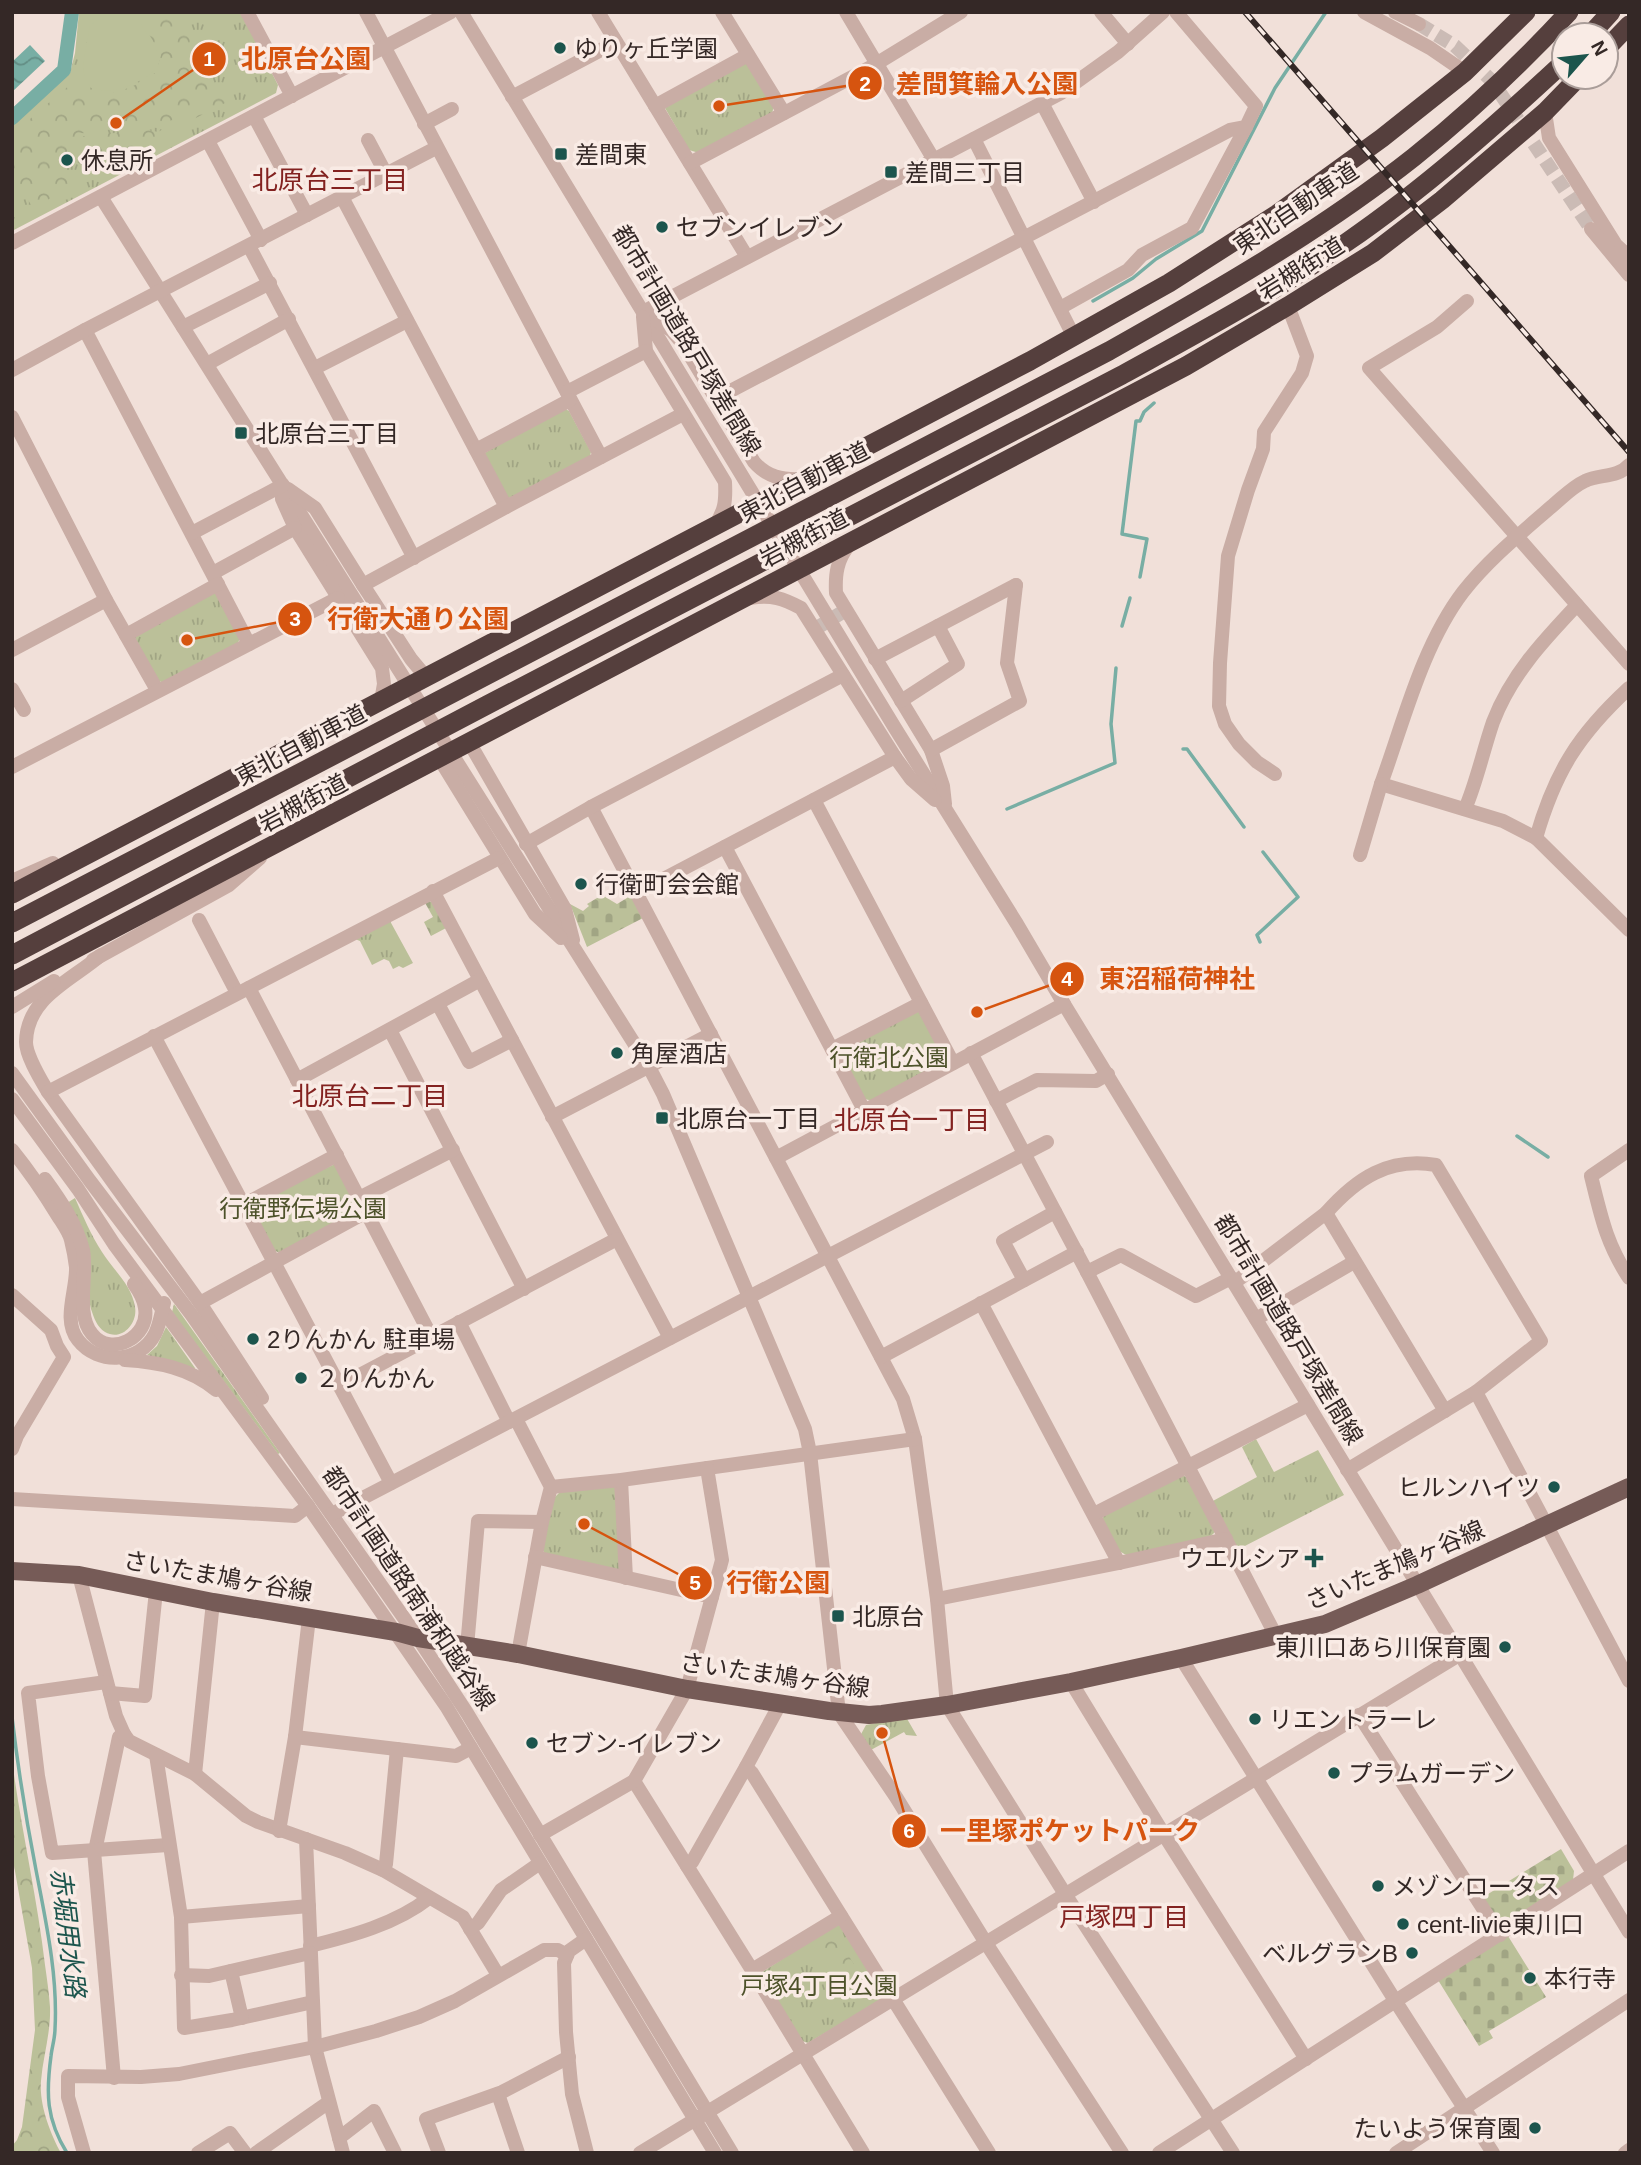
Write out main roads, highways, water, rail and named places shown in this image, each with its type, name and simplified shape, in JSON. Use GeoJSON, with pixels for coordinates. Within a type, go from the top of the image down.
{"type":"FeatureCollection","features":[{"type":"Feature","properties":{"kind":"highway","name":"岩槻街道"},"geometry":{"type":"LineString","coordinates":[[12,894],[809,478],[1074,337],[1169,283],[1277,214],[1382,138],[1465,72],[1526,12]]}},
{"type":"Feature","properties":{"kind":"highway","name":"東北自動車道"},"geometry":{"type":"LineString","coordinates":[[12,923],[1109,351],[1199,300],[1327,220],[1413,157],[1470,110],[1527,57],[1569,12]]}},
{"type":"Feature","properties":{"kind":"highway"},"geometry":{"type":"LineString","coordinates":[[12,955],[1076,400],[1215,324],[1315,263],[1387,214],[1507,116],[1550,75]]}},
{"type":"Feature","properties":{"kind":"highway","name":"岩槻街道"},"geometry":{"type":"LineString","coordinates":[[12,982],[1186,366],[1373,253],[1442,200],[1545,112],[1565,91]]}},
{"type":"Feature","properties":{"kind":"main road","name":"さいたま鳩ヶ谷線"},"geometry":{"type":"LineString","coordinates":[[13,1567],[79,1575],[213,1602],[518,1654],[687,1689],[839,1713],[882,1714],[1071,1682],[1325,1624],[1417,1585],[1629,1487]]}},
{"type":"Feature","properties":{"kind":"water"},"geometry":{"type":"Polygon","coordinates":[[[30,45],[45,61],[12,92],[12,62],[30,45]]]}},
{"type":"Feature","properties":{"kind":"waterway","name":"赤堀用水路"},"geometry":{"type":"LineString","coordinates":[[12,118],[64,70],[72,12]]}},
{"type":"Feature","properties":{"kind":"waterway"},"geometry":{"type":"LineString","coordinates":[[1093,301],[1133,278],[1156,259],[1202,231],[1275,88],[1326,12]]}},
{"type":"Feature","properties":{"kind":"waterway"},"geometry":{"type":"LineString","coordinates":[[1140,577],[1147,539],[1122,534],[1136,421],[1140,421],[1144,412],[1154,403]]}},
{"type":"Feature","properties":{"kind":"waterway"},"geometry":{"type":"LineString","coordinates":[[1122,626],[1130,598]]}},
{"type":"Feature","properties":{"kind":"waterway"},"geometry":{"type":"LineString","coordinates":[[1007,809],[1115,763],[1111,724],[1116,668]]}},
{"type":"Feature","properties":{"kind":"waterway"},"geometry":{"type":"LineString","coordinates":[[1183,749],[1187,749],[1244,827]]}},
{"type":"Feature","properties":{"kind":"waterway"},"geometry":{"type":"LineString","coordinates":[[1260,942],[1257,935],[1298,897],[1263,852]]}},
{"type":"Feature","properties":{"kind":"waterway"},"geometry":{"type":"LineString","coordinates":[[1517,1136],[1548,1157]]}},
{"type":"Feature","properties":{"kind":"waterway","name":"赤堀用水路"},"geometry":{"type":"LineString","coordinates":[[12,1717],[53,1969],[55,2029],[48,2082],[49,2106],[55,2129],[67,2153]]}},
{"type":"Feature","properties":{"kind":"tunnel"},"geometry":{"type":"LineString","coordinates":[[1419,24],[1455,46],[1492,81],[1591,229]]}},
{"type":"Feature","properties":{"kind":"tunnel"},"geometry":{"type":"LineString","coordinates":[[815,629],[846,610]]}},
{"type":"Feature","properties":{"kind":"railway"},"geometry":{"type":"LineString","coordinates":[[1245,12],[1629,452]]}},
{"type":"Feature","properties":{"kind":"place","name":"ゆりヶ丘学園"},"geometry":{"type":"Point","coordinates":[560,48]}},
{"type":"Feature","properties":{"kind":"place","name":"差間箕輪入公園"},"geometry":{"type":"Point","coordinates":[719,106]}},
{"type":"Feature","properties":{"kind":"place","name":"北原台公園"},"geometry":{"type":"Point","coordinates":[116,123]}},
{"type":"Feature","properties":{"kind":"place","name":"差間東"},"geometry":{"type":"Point","coordinates":[561,154]}},
{"type":"Feature","properties":{"kind":"place","name":"休息所"},"geometry":{"type":"Point","coordinates":[67,160]}},
{"type":"Feature","properties":{"kind":"place","name":"差間三丁目"},"geometry":{"type":"Point","coordinates":[891,172]}},
{"type":"Feature","properties":{"kind":"place","name":"セブンイレブン"},"geometry":{"type":"Point","coordinates":[662,227]}},
{"type":"Feature","properties":{"kind":"place","name":"北原台三丁目"},"geometry":{"type":"Point","coordinates":[241,433]}},
{"type":"Feature","properties":{"kind":"place","name":"行衛大通り公園"},"geometry":{"type":"Point","coordinates":[187,640]}},
{"type":"Feature","properties":{"kind":"place","name":"行衛町会会館"},"geometry":{"type":"Point","coordinates":[581,884]}},
{"type":"Feature","properties":{"kind":"place","name":"東沼稲荷神社"},"geometry":{"type":"Point","coordinates":[977,1012]}},
{"type":"Feature","properties":{"kind":"place","name":"角屋酒店"},"geometry":{"type":"Point","coordinates":[617,1053]}},
{"type":"Feature","properties":{"kind":"place","name":"北原台一丁目"},"geometry":{"type":"Point","coordinates":[662,1118]}},
{"type":"Feature","properties":{"kind":"place","name":"2りんかん 駐車場"},"geometry":{"type":"Point","coordinates":[253,1339]}},
{"type":"Feature","properties":{"kind":"place","name":"２りんかん"},"geometry":{"type":"Point","coordinates":[301,1378]}},
{"type":"Feature","properties":{"kind":"place","name":"ヒルンハイツ"},"geometry":{"type":"Point","coordinates":[1554,1487]}},
{"type":"Feature","properties":{"kind":"place","name":"行衛公園"},"geometry":{"type":"Point","coordinates":[584,1524]}},
{"type":"Feature","properties":{"kind":"place","name":"ウエルシア"},"geometry":{"type":"Point","coordinates":[1314,1558]}},
{"type":"Feature","properties":{"kind":"place","name":"北原台"},"geometry":{"type":"Point","coordinates":[838,1616]}},
{"type":"Feature","properties":{"kind":"place","name":"東川口あら川保育園"},"geometry":{"type":"Point","coordinates":[1505,1647]}},
{"type":"Feature","properties":{"kind":"place","name":"リエントラーレ"},"geometry":{"type":"Point","coordinates":[1255,1719]}},
{"type":"Feature","properties":{"kind":"place","name":"一里塚ポケットパーク"},"geometry":{"type":"Point","coordinates":[882,1733]}},
{"type":"Feature","properties":{"kind":"place","name":"セブン-イレブン"},"geometry":{"type":"Point","coordinates":[532,1743]}},
{"type":"Feature","properties":{"kind":"place","name":"プラムガーデン"},"geometry":{"type":"Point","coordinates":[1334,1773]}},
{"type":"Feature","properties":{"kind":"place","name":"メゾンロータス"},"geometry":{"type":"Point","coordinates":[1378,1886]}},
{"type":"Feature","properties":{"kind":"place","name":"cent-livie東川口"},"geometry":{"type":"Point","coordinates":[1403,1924]}},
{"type":"Feature","properties":{"kind":"place","name":"ベルグランB"},"geometry":{"type":"Point","coordinates":[1412,1953]}},
{"type":"Feature","properties":{"kind":"place","name":"本行寺"},"geometry":{"type":"Point","coordinates":[1530,1978]}},
{"type":"Feature","properties":{"kind":"place","name":"たいよう保育園"},"geometry":{"type":"Point","coordinates":[1535,2128]}},
{"type":"Feature","properties":{"kind":"district","name":"北原台三丁目"},"geometry":{"type":"Point","coordinates":[330,180]}},
{"type":"Feature","properties":{"kind":"district","name":"北原台二丁目"},"geometry":{"type":"Point","coordinates":[370,1096]}},
{"type":"Feature","properties":{"kind":"district","name":"北原台一丁目"},"geometry":{"type":"Point","coordinates":[912,1120]}},
{"type":"Feature","properties":{"kind":"district","name":"戸塚四丁目"},"geometry":{"type":"Point","coordinates":[1124,1917]}},
{"type":"Feature","properties":{"kind":"park label","name":"行衛北公園"},"geometry":{"type":"Point","coordinates":[889,1057]}},
{"type":"Feature","properties":{"kind":"park label","name":"行衛野伝場公園"},"geometry":{"type":"Point","coordinates":[303,1208]}},
{"type":"Feature","properties":{"kind":"park label","name":"戸塚4丁目公園"},"geometry":{"type":"Point","coordinates":[819,1985]}}]}
